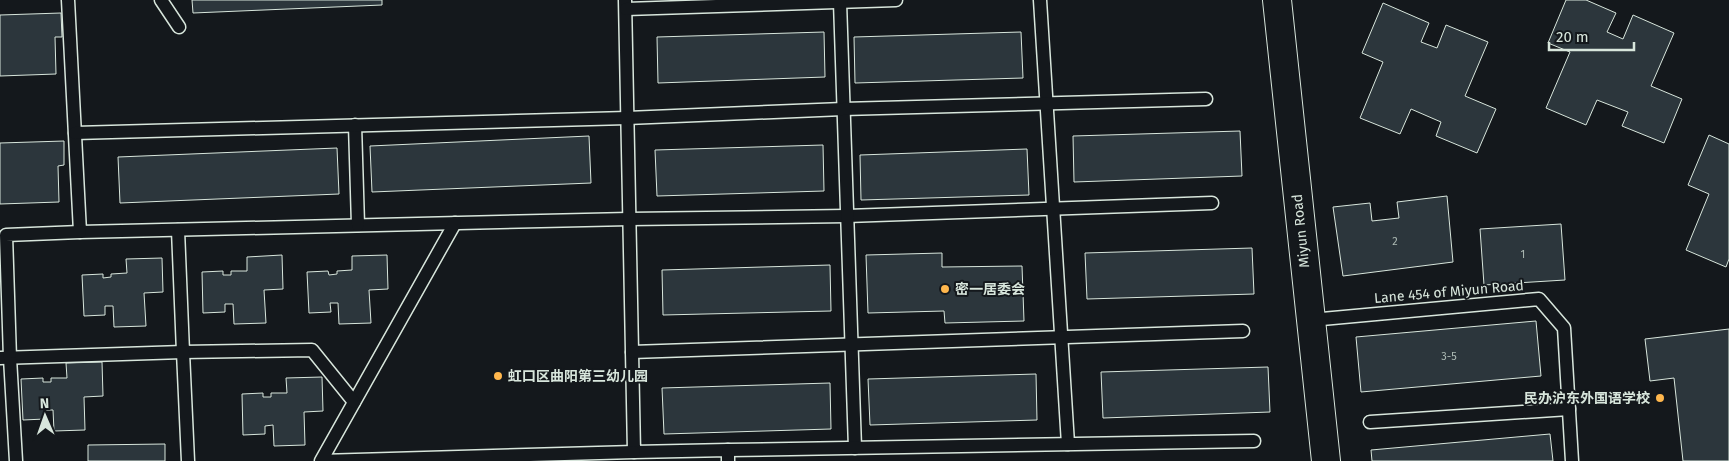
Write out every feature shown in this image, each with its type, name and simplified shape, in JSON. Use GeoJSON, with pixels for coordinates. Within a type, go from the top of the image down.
{"type":"FeatureCollection","features":[{"type":"Feature","properties":{"kind":"street","name":"Miyun Road"},"geometry":{"type":"LineString","coordinates":[[1276,0],[1326,461]]}},
{"type":"Feature","properties":{"kind":"lane"},"geometry":{"type":"LineString","coordinates":[[68,0],[80,232]]}},
{"type":"Feature","properties":{"kind":"lane"},"geometry":{"type":"LineString","coordinates":[[161,0],[179,27]]}},
{"type":"Feature","properties":{"kind":"lane"},"geometry":{"type":"LineString","coordinates":[[634,452],[625,5],[896,0]]}},
{"type":"Feature","properties":{"kind":"lane"},"geometry":{"type":"LineString","coordinates":[[1040,0],[1068,444]]}},
{"type":"Feature","properties":{"kind":"lane"},"geometry":{"type":"LineString","coordinates":[[840,2],[855,448]]}},
{"type":"Feature","properties":{"kind":"lane"},"geometry":{"type":"LineString","coordinates":[[75,133],[627,118],[843,109],[1206,99]]}},
{"type":"Feature","properties":{"kind":"lane"},"geometry":{"type":"LineString","coordinates":[[356,126],[358,225]]}},
{"type":"Feature","properties":{"kind":"lane"},"geometry":{"type":"LineString","coordinates":[[16,461],[5,358],[3,235],[358,225],[847,216],[1212,204]]}},
{"type":"Feature","properties":{"kind":"lane"},"geometry":{"type":"LineString","coordinates":[[321,461],[455,223]]}},
{"type":"Feature","properties":{"kind":"lane"},"geometry":{"type":"LineString","coordinates":[[178,230],[188,461]]}},
{"type":"Feature","properties":{"kind":"lane","name":"Lane 454 of Miyun Road"},"geometry":{"type":"LineString","coordinates":[[1311,320],[1539,299],[1564,328],[1572,461]]}},
{"type":"Feature","properties":{"kind":"lane"},"geometry":{"type":"LineString","coordinates":[[632,352],[1243,331]]}},
{"type":"Feature","properties":{"kind":"lane"},"geometry":{"type":"LineString","coordinates":[[5,358],[312,350],[354,402]]}},
{"type":"Feature","properties":{"kind":"lane"},"geometry":{"type":"LineString","coordinates":[[1370,422],[1569,409]]}},
{"type":"Feature","properties":{"kind":"lane"},"geometry":{"type":"LineString","coordinates":[[321,461],[634,452],[728,455],[855,448],[1254,441]]}},
{"type":"Feature","properties":{"kind":"building"},"geometry":{"type":"Polygon","coordinates":[[[192,0],[382,0],[382,5],[193,13],[192,0]]]}},
{"type":"Feature","properties":{"kind":"building"},"geometry":{"type":"Polygon","coordinates":[[[1566,0],[1586,0],[1616,13],[1607,32],[1623,39],[1633,15],[1674,33],[1651,86],[1682,99],[1664,143],[1622,126],[1628,112],[1597,100],[1586,125],[1546,108],[1570,52],[1548,43],[1566,0]]]}},
{"type":"Feature","properties":{"kind":"building"},"geometry":{"type":"Polygon","coordinates":[[[1383,3],[1429,23],[1421,42],[1437,48],[1446,25],[1488,42],[1465,96],[1496,109],[1477,153],[1436,136],[1441,122],[1411,109],[1400,134],[1360,118],[1383,62],[1362,53],[1383,3]]]}},
{"type":"Feature","properties":{"kind":"building"},"geometry":{"type":"Polygon","coordinates":[[[61,13],[62,37],[55,37],[56,74],[0,76],[0,15],[61,13]]]}},
{"type":"Feature","properties":{"kind":"building"},"geometry":{"type":"Polygon","coordinates":[[[824,32],[825,77],[658,83],[657,37],[824,32]]]}},
{"type":"Feature","properties":{"kind":"building"},"geometry":{"type":"Polygon","coordinates":[[[1021,32],[1023,78],[855,83],[854,37],[1021,32]]]}},
{"type":"Feature","properties":{"kind":"building"},"geometry":{"type":"Polygon","coordinates":[[[1240,131],[1242,176],[1074,182],[1073,136],[1240,131]]]}},
{"type":"Feature","properties":{"kind":"building"},"geometry":{"type":"Polygon","coordinates":[[[1709,135],[1729,144],[1729,259],[1726,267],[1686,250],[1709,194],[1688,185],[1709,135]]]}},
{"type":"Feature","properties":{"kind":"building"},"geometry":{"type":"Polygon","coordinates":[[[589,136],[591,183],[372,192],[370,146],[589,136]]]}},
{"type":"Feature","properties":{"kind":"building"},"geometry":{"type":"Polygon","coordinates":[[[64,141],[64,165],[58,166],[59,202],[0,204],[0,143],[64,141]]]}},
{"type":"Feature","properties":{"kind":"building"},"geometry":{"type":"Polygon","coordinates":[[[823,145],[824,191],[657,196],[655,150],[823,145]]]}},
{"type":"Feature","properties":{"kind":"building"},"geometry":{"type":"Polygon","coordinates":[[[337,148],[339,194],[120,203],[118,157],[337,148]]]}},
{"type":"Feature","properties":{"kind":"building"},"geometry":{"type":"Polygon","coordinates":[[[1027,149],[1029,195],[861,200],[860,155],[1027,149]]]}},
{"type":"Feature","properties":{"kind":"building"},"geometry":{"type":"Polygon","coordinates":[[[1447,196],[1453,262],[1343,276],[1333,207],[1370,203],[1372,221],[1399,218],[1397,202],[1447,196]]]}},
{"type":"Feature","properties":{"kind":"building"},"geometry":{"type":"Polygon","coordinates":[[[1561,224],[1565,280],[1484,285],[1480,229],[1561,224]]]}},
{"type":"Feature","properties":{"kind":"building"},"geometry":{"type":"Polygon","coordinates":[[[1252,248],[1254,294],[1087,299],[1085,253],[1252,248]]]}},
{"type":"Feature","properties":{"kind":"building","name":"密一居委会"},"geometry":{"type":"Polygon","coordinates":[[[942,253],[942,267],[1022,266],[1024,321],[945,323],[944,311],[868,313],[866,255],[942,253]]]}},
{"type":"Feature","properties":{"kind":"building"},"geometry":{"type":"Polygon","coordinates":[[[282,255],[283,289],[264,290],[266,323],[234,324],[233,304],[225,304],[225,312],[203,313],[202,272],[223,271],[223,275],[231,275],[231,271],[247,271],[247,257],[282,255]]]}},
{"type":"Feature","properties":{"kind":"building"},"geometry":{"type":"Polygon","coordinates":[[[387,255],[388,289],[369,290],[371,323],[339,324],[338,303],[330,303],[331,312],[309,313],[307,272],[328,271],[329,275],[337,274],[337,271],[352,270],[352,256],[387,255]]]}},
{"type":"Feature","properties":{"kind":"building"},"geometry":{"type":"Polygon","coordinates":[[[162,258],[163,292],[144,293],[146,326],[114,327],[113,306],[105,306],[105,315],[84,316],[82,275],[103,274],[103,278],[111,277],[111,274],[127,273],[126,259],[162,258]]]}},
{"type":"Feature","properties":{"kind":"building"},"geometry":{"type":"Polygon","coordinates":[[[830,265],[831,311],[663,315],[662,270],[830,265]]]}},
{"type":"Feature","properties":{"kind":"building"},"geometry":{"type":"Polygon","coordinates":[[[1536,321],[1541,376],[1361,392],[1356,337],[1536,321]]]}},
{"type":"Feature","properties":{"kind":"building"},"geometry":{"type":"Polygon","coordinates":[[[1729,329],[1729,461],[1683,461],[1674,378],[1650,381],[1645,339],[1729,329]]]}},
{"type":"Feature","properties":{"kind":"building"},"geometry":{"type":"Polygon","coordinates":[[[102,362],[103,396],[84,397],[85,430],[54,431],[53,410],[45,410],[45,419],[23,420],[21,379],[43,378],[43,382],[51,382],[51,378],[67,378],[66,363],[102,362]]]}},
{"type":"Feature","properties":{"kind":"building"},"geometry":{"type":"Polygon","coordinates":[[[1268,367],[1270,412],[1103,418],[1101,372],[1268,367]]]}},
{"type":"Feature","properties":{"kind":"building"},"geometry":{"type":"Polygon","coordinates":[[[1036,374],[1037,420],[870,425],[868,379],[1036,374]]]}},
{"type":"Feature","properties":{"kind":"building"},"geometry":{"type":"Polygon","coordinates":[[[322,377],[323,411],[304,412],[305,445],[274,446],[273,425],[265,426],[265,434],[243,435],[242,394],[263,393],[263,397],[271,397],[271,393],[287,393],[286,378],[322,377]]]}},
{"type":"Feature","properties":{"kind":"building"},"geometry":{"type":"Polygon","coordinates":[[[830,383],[831,429],[664,434],[662,388],[830,383]]]}},
{"type":"Feature","properties":{"kind":"building"},"geometry":{"type":"Polygon","coordinates":[[[1550,434],[1553,461],[1372,461],[1371,450],[1550,434]]]}},
{"type":"Feature","properties":{"kind":"building"},"geometry":{"type":"Polygon","coordinates":[[[165,444],[165,461],[88,461],[88,445],[165,444]]]}},
{"type":"Feature","properties":{"kind":"place","name":"密一居委会"},"geometry":{"type":"Point","coordinates":[945,289]}},
{"type":"Feature","properties":{"kind":"place","name":"虹口区曲阳第三幼儿园"},"geometry":{"type":"Point","coordinates":[498,376]}},
{"type":"Feature","properties":{"kind":"place","name":"民办沪东外国语学校"},"geometry":{"type":"Point","coordinates":[1660,398]}}]}
